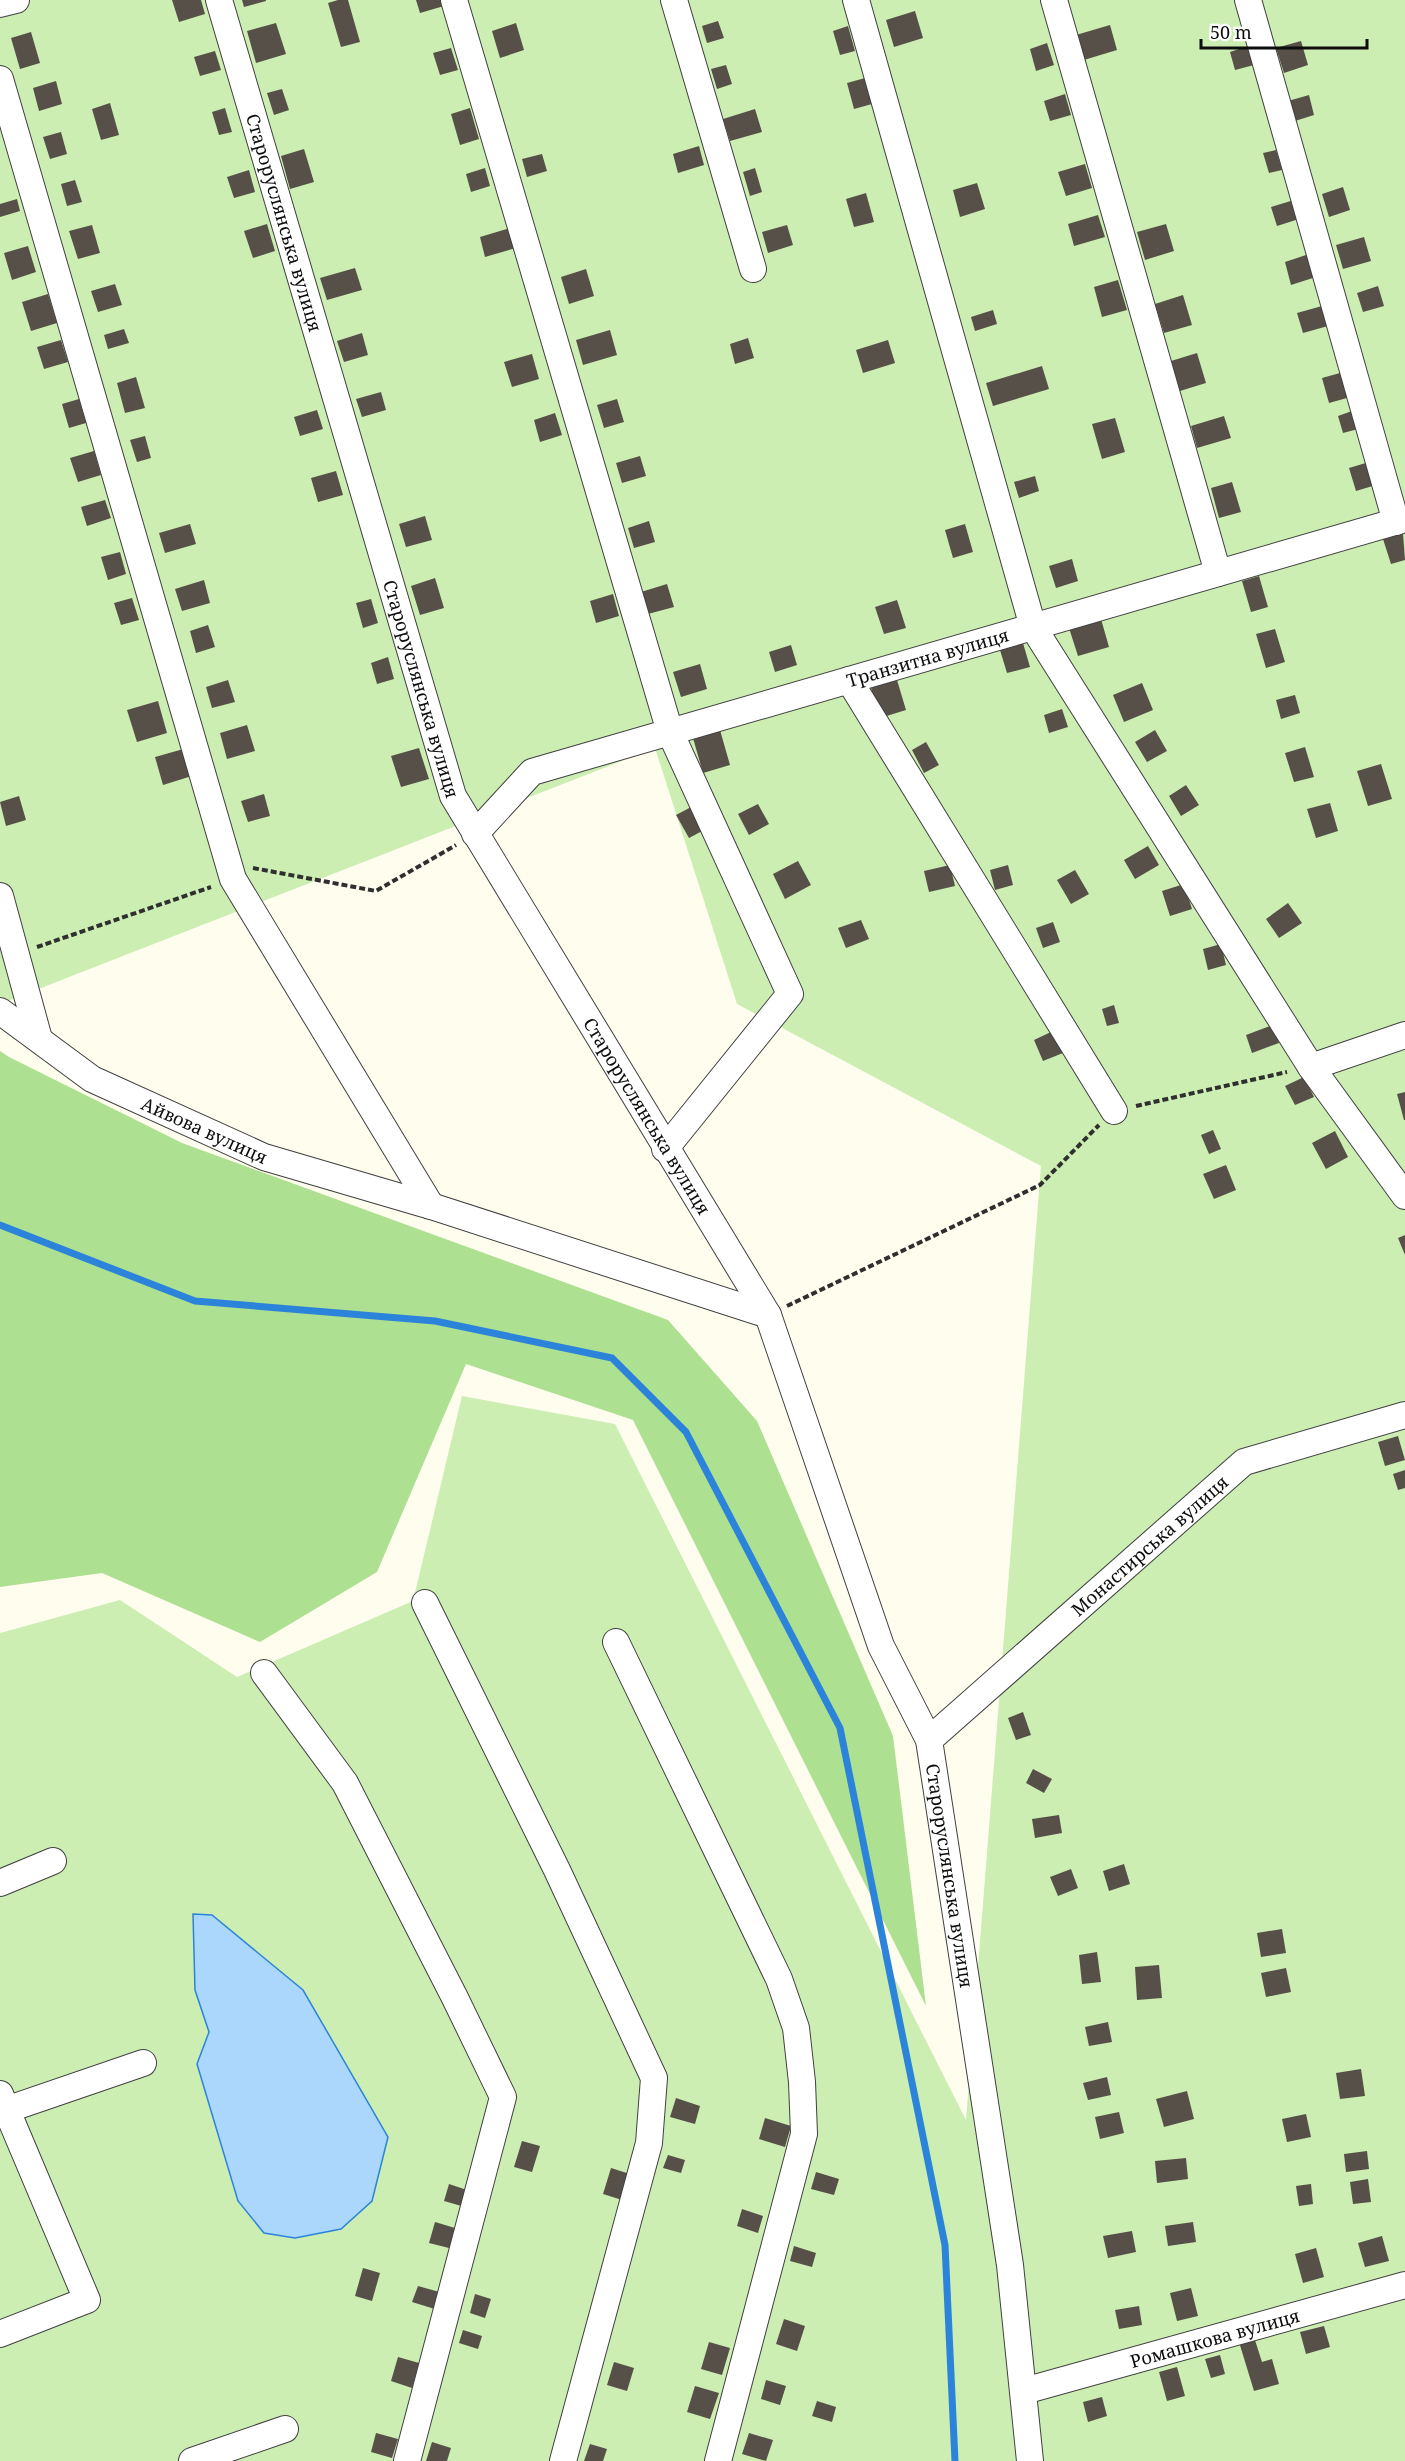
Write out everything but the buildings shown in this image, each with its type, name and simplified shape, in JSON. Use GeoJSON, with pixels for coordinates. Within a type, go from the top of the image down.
{"type":"FeatureCollection","features":[{"type":"Feature","properties":{"kind":"street"},"geometry":{"type":"LineString","coordinates":[[0,4],[16,0]]}},
{"type":"Feature","properties":{"kind":"street","name":"Староруслянська вулиця"},"geometry":{"type":"LineString","coordinates":[[219,0],[453,796],[665,1149],[768,1315],[881,1646],[929,1740],[1010,2265],[1030,2461]]}},
{"type":"Feature","properties":{"kind":"street"},"geometry":{"type":"LineString","coordinates":[[454,0],[670,732],[790,994],[665,1149]]}},
{"type":"Feature","properties":{"kind":"street"},"geometry":{"type":"LineString","coordinates":[[674,0],[753,269]]}},
{"type":"Feature","properties":{"kind":"street"},"geometry":{"type":"LineString","coordinates":[[856,0],[1033,627],[1311,1067],[1405,1196]]}},
{"type":"Feature","properties":{"kind":"street"},"geometry":{"type":"LineString","coordinates":[[1054,0],[1218,573]]}},
{"type":"Feature","properties":{"kind":"street"},"geometry":{"type":"LineString","coordinates":[[1248,0],[1400,520]]}},
{"type":"Feature","properties":{"kind":"street"},"geometry":{"type":"LineString","coordinates":[[0,78],[231,872],[431,1206],[768,1315]]}},
{"type":"Feature","properties":{"kind":"street","name":"Транзитна вулиця"},"geometry":{"type":"LineString","coordinates":[[476,834],[532,772],[1400,520]]}},
{"type":"Feature","properties":{"kind":"street"},"geometry":{"type":"LineString","coordinates":[[849,680],[1114,1111]]}},
{"type":"Feature","properties":{"kind":"street"},"geometry":{"type":"LineString","coordinates":[[0,896],[39,1039]]}},
{"type":"Feature","properties":{"kind":"street","name":"Айвова вулиця"},"geometry":{"type":"LineString","coordinates":[[0,1011],[92,1079],[264,1157],[431,1206]]}},
{"type":"Feature","properties":{"kind":"street"},"geometry":{"type":"LineString","coordinates":[[1311,1067],[1405,1035]]}},
{"type":"Feature","properties":{"kind":"street","name":"Монастирська вулиця"},"geometry":{"type":"LineString","coordinates":[[929,1740],[1244,1462],[1405,1415]]}},
{"type":"Feature","properties":{"kind":"street"},"geometry":{"type":"LineString","coordinates":[[425,1602],[557,1870],[654,2078],[649,2143],[563,2461]]}},
{"type":"Feature","properties":{"kind":"street"},"geometry":{"type":"LineString","coordinates":[[616,1642],[779,1979],[796,2028],[802,2082],[804,2133],[718,2461]]}},
{"type":"Feature","properties":{"kind":"street"},"geometry":{"type":"LineString","coordinates":[[264,1673],[345,1783],[455,1998],[502,2097],[407,2461]]}},
{"type":"Feature","properties":{"kind":"street"},"geometry":{"type":"LineString","coordinates":[[0,1882],[53,1861]]}},
{"type":"Feature","properties":{"kind":"street"},"geometry":{"type":"LineString","coordinates":[[0,2334],[87,2300],[2,2105],[143,2063]]}},
{"type":"Feature","properties":{"kind":"street","name":"Ромашкова вулиця"},"geometry":{"type":"LineString","coordinates":[[1024,2391],[1405,2285]]}},
{"type":"Feature","properties":{"kind":"street"},"geometry":{"type":"LineString","coordinates":[[192,2461],[285,2429]]}},
{"type":"Feature","properties":{"kind":"path"},"geometry":{"type":"LineString","coordinates":[[16,954],[231,872],[376,891],[476,834]]}},
{"type":"Feature","properties":{"kind":"path"},"geometry":{"type":"LineString","coordinates":[[768,1315],[1040,1185],[1114,1111],[1311,1067]]}},
{"type":"Feature","properties":{"kind":"green space"},"geometry":{"type":"Polygon","coordinates":[[[0,0],[1405,0],[1405,2461],[0,2461],[0,1633],[120,1600],[237,1677],[413,1601],[462,1396],[615,1424],[966,2120],[1041,1166],[737,1004],[655,748],[0,1004],[0,0]]]}},
{"type":"Feature","properties":{"kind":"green space"},"geometry":{"type":"Polygon","coordinates":[[[0,1051],[182,1143],[668,1320],[757,1421],[893,1736],[926,2006],[633,1420],[466,1364],[377,1572],[260,1642],[102,1573],[0,1587],[0,1051]]]}},
{"type":"Feature","properties":{"kind":"water"},"geometry":{"type":"Polygon","coordinates":[[[193,1914],[212,1915],[303,1990],[388,2137],[372,2201],[341,2229],[295,2238],[264,2233],[238,2201],[197,2064],[209,2032],[195,1990],[193,1914]]]}},
{"type":"Feature","properties":{"kind":"waterway"},"geometry":{"type":"LineString","coordinates":[[0,1225],[195,1301],[435,1321],[612,1358],[686,1432],[840,1728],[945,2245],[955,2461]]}}]}
